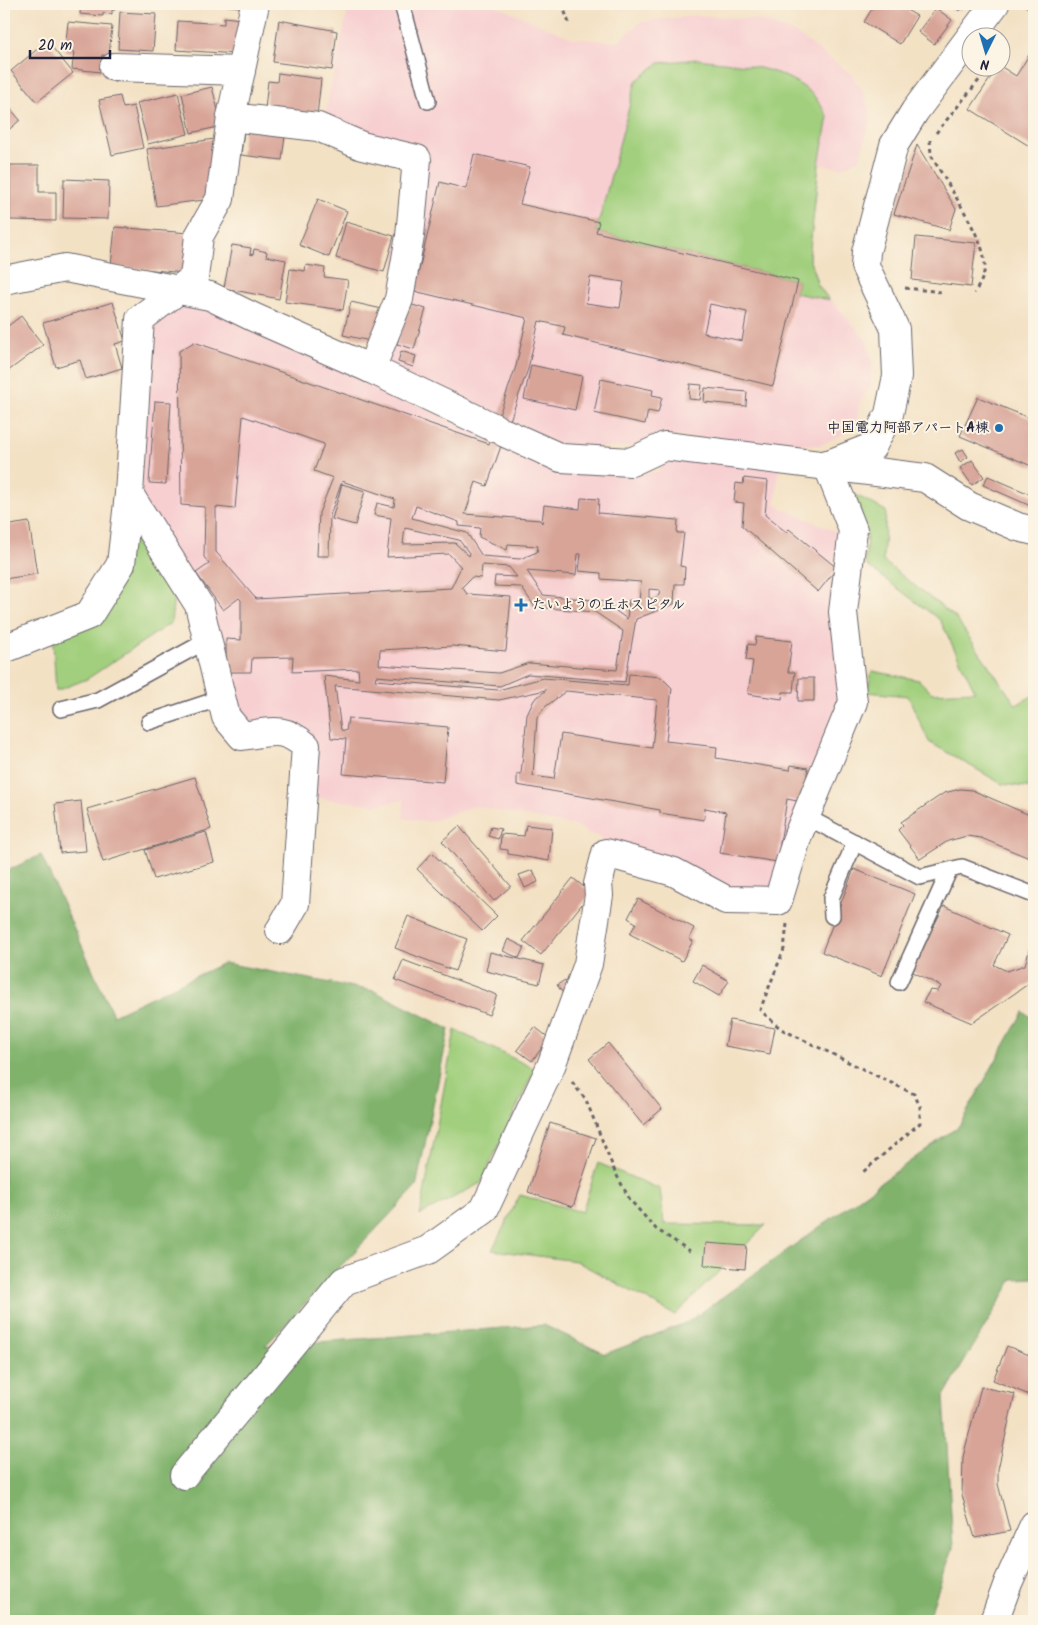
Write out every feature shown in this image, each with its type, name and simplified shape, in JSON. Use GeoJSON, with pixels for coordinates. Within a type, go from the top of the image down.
{"type":"FeatureCollection","features":[{"type":"Feature","properties":{"kind":"street"},"geometry":{"type":"LineString","coordinates":[[4,649],[89,615],[121,564],[129,494],[140,319],[194,278],[200,236],[220,199],[231,117],[254,4]]}},
{"type":"Feature","properties":{"kind":"street"},"geometry":{"type":"LineString","coordinates":[[827,464],[872,447],[889,414],[897,376],[895,329],[865,266],[866,252],[894,145],[915,111],[995,4]]}},
{"type":"Feature","properties":{"kind":"street"},"geometry":{"type":"LineString","coordinates":[[114,67],[241,71]]}},
{"type":"Feature","properties":{"kind":"street"},"geometry":{"type":"LineString","coordinates":[[231,117],[318,127],[362,146],[417,159],[410,236],[399,299],[371,369]]}},
{"type":"Feature","properties":{"kind":"street"},"geometry":{"type":"LineString","coordinates":[[4,280],[65,268],[210,296],[561,458],[631,462],[665,446],[827,464],[925,478],[969,506],[1034,532]]}},
{"type":"Feature","properties":{"kind":"street"},"geometry":{"type":"LineString","coordinates":[[184,1475],[344,1281],[428,1250],[484,1210],[551,1066],[588,964],[599,896],[598,884],[606,853],[674,872],[726,900],[778,901],[805,816],[853,702],[843,612],[853,530],[827,464]]}},
{"type":"Feature","properties":{"kind":"street"},"geometry":{"type":"LineString","coordinates":[[129,494],[199,605],[226,717],[242,736],[270,732],[292,734],[306,746],[295,904],[280,930]]}},
{"type":"Feature","properties":{"kind":"street"},"geometry":{"type":"LineString","coordinates":[[994,1621],[1008,1583],[1034,1525]]}},
{"type":"Feature","properties":{"kind":"lane"},"geometry":{"type":"LineString","coordinates":[[402,4],[428,101]]}},
{"type":"Feature","properties":{"kind":"lane"},"geometry":{"type":"LineString","coordinates":[[61,709],[98,700],[208,640]]}},
{"type":"Feature","properties":{"kind":"lane"},"geometry":{"type":"LineString","coordinates":[[149,722],[221,698]]}},
{"type":"Feature","properties":{"kind":"lane"},"geometry":{"type":"LineString","coordinates":[[805,816],[920,877],[962,867],[1034,895]]}},
{"type":"Feature","properties":{"kind":"lane"},"geometry":{"type":"LineString","coordinates":[[832,916],[831,898],[855,842]]}},
{"type":"Feature","properties":{"kind":"lane"},"geometry":{"type":"LineString","coordinates":[[899,982],[949,870]]}},
{"type":"Feature","properties":{"kind":"path"},"geometry":{"type":"LineString","coordinates":[[562,4],[570,26]]}},
{"type":"Feature","properties":{"kind":"path"},"geometry":{"type":"LineString","coordinates":[[974,292],[983,281],[985,258],[976,236],[931,154],[930,140],[981,78]]}},
{"type":"Feature","properties":{"kind":"path"},"geometry":{"type":"LineString","coordinates":[[778,901],[787,926],[784,949],[760,1010],[781,1029],[914,1094],[920,1106],[920,1123],[863,1172]]}},
{"type":"Feature","properties":{"kind":"path"},"geometry":{"type":"LineString","coordinates":[[551,1066],[572,1082],[586,1100],[615,1172],[630,1200],[656,1229],[690,1251]]}},
{"type":"Feature","properties":{"kind":"shaded area"},"geometry":{"type":"Polygon","coordinates":[[[349,4],[492,4],[572,38],[617,42],[641,22],[696,15],[760,20],[797,34],[852,75],[863,92],[871,116],[860,159],[841,168],[819,164],[809,258],[818,285],[867,341],[872,361],[870,387],[859,404],[858,427],[820,445],[656,436],[629,447],[578,448],[559,445],[368,356],[391,298],[407,152],[322,126],[349,4]]]}},
{"type":"Feature","properties":{"kind":"shaded area","name":"たいようの丘ホスピタル"},"geometry":{"type":"Polygon","coordinates":[[[191,302],[215,305],[532,460],[569,473],[658,472],[665,456],[779,467],[775,505],[846,536],[843,696],[826,727],[777,884],[759,896],[600,847],[602,837],[588,833],[580,827],[475,806],[429,822],[403,818],[404,800],[378,805],[311,797],[315,744],[300,724],[251,723],[236,712],[141,493],[150,333],[158,316],[172,307],[191,302]]]}},
{"type":"Feature","properties":{"kind":"green space"},"geometry":{"type":"Polygon","coordinates":[[[697,59],[756,67],[784,76],[810,92],[828,117],[819,164],[809,258],[818,285],[829,300],[795,293],[798,281],[596,232],[636,81],[659,63],[697,59]]]}},
{"type":"Feature","properties":{"kind":"green space"},"geometry":{"type":"Polygon","coordinates":[[[856,495],[886,511],[883,561],[955,617],[1016,705],[1034,695],[1034,788],[1002,784],[929,742],[908,696],[867,692],[872,671],[919,680],[932,693],[975,691],[940,620],[865,564],[867,535],[856,495]]]}},
{"type":"Feature","properties":{"kind":"green space"},"geometry":{"type":"Polygon","coordinates":[[[138,523],[175,587],[171,623],[87,679],[56,691],[53,641],[138,523]]]}},
{"type":"Feature","properties":{"kind":"green space"},"geometry":{"type":"Polygon","coordinates":[[[41,855],[113,1015],[224,963],[374,991],[449,1029],[416,1187],[265,1346],[544,1325],[605,1354],[688,1322],[959,1126],[1023,1012],[1034,1018],[1034,1278],[1013,1279],[944,1396],[953,1548],[927,1621],[4,1621],[4,872],[41,855]]]}},
{"type":"Feature","properties":{"kind":"green space"},"geometry":{"type":"Polygon","coordinates":[[[455,1030],[535,1069],[481,1183],[420,1215],[455,1030]]]}},
{"type":"Feature","properties":{"kind":"green space"},"geometry":{"type":"Polygon","coordinates":[[[598,1163],[660,1189],[664,1224],[766,1225],[675,1315],[576,1261],[492,1250],[520,1195],[582,1212],[598,1163]]]}},
{"type":"Feature","properties":{"kind":"building"},"geometry":{"type":"Polygon","coordinates":[[[81,4],[115,4],[115,10],[112,10],[112,14],[103,13],[103,16],[80,14],[81,4]]]}},
{"type":"Feature","properties":{"kind":"building"},"geometry":{"type":"Polygon","coordinates":[[[213,4],[239,4],[239,7],[213,4]]]}},
{"type":"Feature","properties":{"kind":"building"},"geometry":{"type":"Polygon","coordinates":[[[875,4],[896,4],[917,16],[900,44],[864,22],[875,4]]]}},
{"type":"Feature","properties":{"kind":"building"},"geometry":{"type":"Polygon","coordinates":[[[947,4],[964,4],[960,11],[947,4]]]}},
{"type":"Feature","properties":{"kind":"building"},"geometry":{"type":"Polygon","coordinates":[[[1034,4],[1034,12],[1024,5],[1034,4]]]}},
{"type":"Feature","properties":{"kind":"building"},"geometry":{"type":"Polygon","coordinates":[[[936,8],[952,20],[934,44],[918,32],[936,8]]]}},
{"type":"Feature","properties":{"kind":"building"},"geometry":{"type":"Polygon","coordinates":[[[120,12],[156,14],[153,51],[118,49],[120,12]]]}},
{"type":"Feature","properties":{"kind":"building"},"geometry":{"type":"Polygon","coordinates":[[[224,17],[241,19],[238,54],[176,50],[178,21],[224,24],[224,17]]]}},
{"type":"Feature","properties":{"kind":"building"},"geometry":{"type":"Polygon","coordinates":[[[279,20],[337,31],[332,70],[273,62],[279,20]]]}},
{"type":"Feature","properties":{"kind":"building"},"geometry":{"type":"Polygon","coordinates":[[[68,22],[112,26],[109,56],[102,55],[101,72],[72,69],[74,52],[65,52],[68,22]]]}},
{"type":"Feature","properties":{"kind":"building"},"geometry":{"type":"Polygon","coordinates":[[[47,41],[73,73],[37,102],[11,71],[47,41]]]}},
{"type":"Feature","properties":{"kind":"building"},"geometry":{"type":"Polygon","coordinates":[[[1034,47],[1034,149],[970,109],[990,78],[1010,78],[1010,72],[1016,76],[1034,47]]]}},
{"type":"Feature","properties":{"kind":"building"},"geometry":{"type":"Polygon","coordinates":[[[278,73],[321,79],[317,116],[265,109],[268,81],[277,82],[278,73]]]}},
{"type":"Feature","properties":{"kind":"building"},"geometry":{"type":"Polygon","coordinates":[[[212,87],[222,126],[191,133],[182,94],[212,87]]]}},
{"type":"Feature","properties":{"kind":"building"},"geometry":{"type":"Polygon","coordinates":[[[178,93],[188,134],[148,144],[137,103],[178,93]]]}},
{"type":"Feature","properties":{"kind":"building"},"geometry":{"type":"Polygon","coordinates":[[[120,96],[123,108],[134,106],[143,148],[112,155],[99,100],[120,96]]]}},
{"type":"Feature","properties":{"kind":"building"},"geometry":{"type":"Polygon","coordinates":[[[4,101],[20,120],[4,134],[4,101]]]}},
{"type":"Feature","properties":{"kind":"building"},"geometry":{"type":"Polygon","coordinates":[[[245,122],[286,127],[282,160],[241,155],[245,122]]]}},
{"type":"Feature","properties":{"kind":"building"},"geometry":{"type":"Polygon","coordinates":[[[221,138],[212,199],[156,206],[147,149],[221,138]]]}},
{"type":"Feature","properties":{"kind":"building"},"geometry":{"type":"Polygon","coordinates":[[[917,145],[956,209],[949,230],[894,214],[917,145]]]}},
{"type":"Feature","properties":{"kind":"building"},"geometry":{"type":"Polygon","coordinates":[[[474,154],[530,167],[520,204],[599,222],[596,232],[798,281],[773,386],[563,335],[565,327],[539,321],[528,369],[487,486],[476,482],[465,514],[540,520],[542,523],[544,505],[580,509],[581,498],[599,499],[598,513],[678,520],[677,533],[684,533],[680,566],[685,567],[684,584],[675,584],[674,604],[636,619],[625,682],[528,674],[500,686],[376,676],[375,680],[498,690],[543,678],[628,685],[629,674],[661,677],[672,688],[666,741],[717,747],[716,758],[790,770],[791,765],[808,768],[802,802],[787,799],[777,862],[720,853],[726,812],[705,808],[704,820],[660,813],[660,810],[517,785],[517,774],[521,774],[527,715],[534,700],[546,690],[499,700],[335,686],[341,730],[346,731],[348,718],[448,727],[443,782],[343,774],[346,739],[331,738],[324,676],[359,680],[358,669],[292,672],[293,657],[252,658],[251,672],[226,672],[226,639],[241,640],[241,600],[239,598],[223,610],[196,573],[209,564],[204,557],[205,507],[181,505],[179,351],[194,342],[489,444],[516,366],[527,318],[414,291],[440,182],[466,189],[474,154]],[[590,277],[586,303],[620,308],[624,282],[590,277]],[[710,304],[704,333],[742,341],[747,312],[710,304]],[[243,416],[235,509],[216,507],[216,552],[256,599],[451,588],[461,567],[449,554],[387,557],[391,518],[374,515],[377,503],[394,507],[395,499],[342,481],[330,515],[329,556],[317,556],[319,513],[333,478],[314,471],[324,444],[243,416]],[[416,506],[412,518],[467,533],[482,556],[520,559],[537,552],[538,546],[508,544],[507,550],[479,537],[480,528],[459,526],[459,522],[416,506]],[[405,528],[403,544],[455,543],[469,556],[470,554],[459,540],[405,528]],[[578,554],[576,575],[527,571],[543,595],[602,601],[627,619],[629,600],[639,601],[641,582],[601,579],[601,573],[579,571],[581,554],[578,554]],[[482,565],[481,578],[472,577],[462,587],[467,594],[511,597],[506,651],[453,646],[380,650],[379,665],[499,673],[529,663],[617,670],[623,631],[595,612],[535,607],[521,587],[494,586],[495,576],[517,577],[509,567],[482,565]],[[649,589],[649,598],[654,599],[659,595],[660,590],[649,589]],[[566,691],[545,707],[537,718],[533,776],[554,779],[561,734],[652,748],[657,700],[566,691]]]}},
{"type":"Feature","properties":{"kind":"building"},"geometry":{"type":"Polygon","coordinates":[[[10,165],[39,165],[39,192],[56,192],[56,221],[10,220],[10,165]]]}},
{"type":"Feature","properties":{"kind":"building"},"geometry":{"type":"Polygon","coordinates":[[[64,179],[109,181],[108,219],[63,218],[64,179]]]}},
{"type":"Feature","properties":{"kind":"building"},"geometry":{"type":"Polygon","coordinates":[[[318,199],[347,211],[329,257],[299,245],[318,199]]]}},
{"type":"Feature","properties":{"kind":"building"},"geometry":{"type":"Polygon","coordinates":[[[346,222],[394,236],[384,272],[336,258],[346,222]]]}},
{"type":"Feature","properties":{"kind":"building"},"geometry":{"type":"Polygon","coordinates":[[[115,227],[189,233],[185,273],[111,266],[115,227]]]}},
{"type":"Feature","properties":{"kind":"building"},"geometry":{"type":"Polygon","coordinates":[[[916,237],[976,243],[971,287],[912,280],[916,237]]]}},
{"type":"Feature","properties":{"kind":"building"},"geometry":{"type":"Polygon","coordinates":[[[232,245],[251,248],[250,254],[253,255],[254,249],[267,252],[266,256],[286,260],[279,299],[224,288],[232,245]]]}},
{"type":"Feature","properties":{"kind":"building"},"geometry":{"type":"Polygon","coordinates":[[[306,265],[325,268],[324,277],[348,280],[343,310],[285,302],[290,269],[305,271],[306,265]]]}},
{"type":"Feature","properties":{"kind":"building"},"geometry":{"type":"Polygon","coordinates":[[[113,302],[125,341],[115,344],[122,368],[86,379],[80,360],[56,367],[43,323],[113,302]]]}},
{"type":"Feature","properties":{"kind":"building"},"geometry":{"type":"Polygon","coordinates":[[[351,302],[382,309],[375,342],[343,335],[351,302]]]}},
{"type":"Feature","properties":{"kind":"building"},"geometry":{"type":"Polygon","coordinates":[[[409,304],[426,309],[414,349],[397,344],[409,304]]]}},
{"type":"Feature","properties":{"kind":"building"},"geometry":{"type":"Polygon","coordinates":[[[21,316],[43,345],[4,374],[4,329],[21,316]]]}},
{"type":"Feature","properties":{"kind":"building"},"geometry":{"type":"Polygon","coordinates":[[[401,351],[416,356],[413,367],[398,362],[401,351]]]}},
{"type":"Feature","properties":{"kind":"building"},"geometry":{"type":"Polygon","coordinates":[[[531,365],[582,376],[575,410],[524,399],[531,365]]]}},
{"type":"Feature","properties":{"kind":"building"},"geometry":{"type":"Polygon","coordinates":[[[601,379],[653,390],[652,395],[662,397],[658,413],[648,411],[645,424],[594,413],[601,379]]]}},
{"type":"Feature","properties":{"kind":"building"},"geometry":{"type":"Polygon","coordinates":[[[690,384],[702,385],[700,400],[689,399],[690,384]]]}},
{"type":"Feature","properties":{"kind":"building"},"geometry":{"type":"Polygon","coordinates":[[[705,388],[747,392],[746,406],[704,402],[705,388]]]}},
{"type":"Feature","properties":{"kind":"building","name":"中国電力阿部アパートA棟"},"geometry":{"type":"Polygon","coordinates":[[[978,397],[1034,420],[1034,467],[960,436],[978,397]]]}},
{"type":"Feature","properties":{"kind":"building"},"geometry":{"type":"Polygon","coordinates":[[[155,401],[171,402],[166,484],[149,483],[155,401]]]}},
{"type":"Feature","properties":{"kind":"building"},"geometry":{"type":"Polygon","coordinates":[[[963,449],[968,457],[960,462],[955,453],[963,449]]]}},
{"type":"Feature","properties":{"kind":"building"},"geometry":{"type":"Polygon","coordinates":[[[972,460],[984,477],[972,485],[960,468],[972,460]]]}},
{"type":"Feature","properties":{"kind":"building"},"geometry":{"type":"Polygon","coordinates":[[[988,476],[1034,496],[1033,507],[983,485],[988,476]]]}},
{"type":"Feature","properties":{"kind":"building"},"geometry":{"type":"Polygon","coordinates":[[[744,478],[768,481],[765,515],[786,532],[789,529],[837,568],[818,592],[742,526],[744,503],[734,502],[736,483],[743,484],[744,478]]]}},
{"type":"Feature","properties":{"kind":"building"},"geometry":{"type":"Polygon","coordinates":[[[342,484],[365,491],[355,525],[332,519],[342,484]]]}},
{"type":"Feature","properties":{"kind":"building"},"geometry":{"type":"Polygon","coordinates":[[[29,522],[37,574],[4,579],[4,526],[29,522]]]}},
{"type":"Feature","properties":{"kind":"building"},"geometry":{"type":"Polygon","coordinates":[[[756,637],[792,641],[788,672],[795,672],[793,692],[783,692],[782,699],[748,694],[753,661],[746,660],[748,644],[755,645],[756,637]]]}},
{"type":"Feature","properties":{"kind":"building"},"geometry":{"type":"Polygon","coordinates":[[[799,678],[814,678],[814,701],[798,701],[799,678]]]}},
{"type":"Feature","properties":{"kind":"building"},"geometry":{"type":"Polygon","coordinates":[[[195,777],[211,829],[103,862],[87,809],[195,777]]]}},
{"type":"Feature","properties":{"kind":"building"},"geometry":{"type":"Polygon","coordinates":[[[960,789],[972,790],[1034,817],[1034,860],[981,838],[967,836],[948,841],[920,859],[898,830],[903,825],[901,822],[944,793],[960,789]]]}},
{"type":"Feature","properties":{"kind":"building"},"geometry":{"type":"Polygon","coordinates":[[[81,801],[86,851],[60,853],[55,804],[81,801]]]}},
{"type":"Feature","properties":{"kind":"building"},"geometry":{"type":"Polygon","coordinates":[[[526,825],[552,828],[549,861],[508,854],[508,850],[500,849],[501,834],[524,836],[526,825]]]}},
{"type":"Feature","properties":{"kind":"building"},"geometry":{"type":"Polygon","coordinates":[[[459,826],[511,886],[494,901],[442,841],[459,826]]]}},
{"type":"Feature","properties":{"kind":"building"},"geometry":{"type":"Polygon","coordinates":[[[491,827],[501,829],[498,839],[488,836],[491,827]]]}},
{"type":"Feature","properties":{"kind":"building"},"geometry":{"type":"Polygon","coordinates":[[[206,832],[214,862],[154,879],[145,850],[206,832]]]}},
{"type":"Feature","properties":{"kind":"building"},"geometry":{"type":"Polygon","coordinates":[[[432,853],[497,916],[482,931],[417,869],[432,853]]]}},
{"type":"Feature","properties":{"kind":"building"},"geometry":{"type":"Polygon","coordinates":[[[854,869],[915,894],[882,976],[822,952],[854,869]]]}},
{"type":"Feature","properties":{"kind":"building"},"geometry":{"type":"Polygon","coordinates":[[[533,870],[538,882],[525,888],[519,875],[533,870]]]}},
{"type":"Feature","properties":{"kind":"building"},"geometry":{"type":"Polygon","coordinates":[[[573,878],[591,893],[541,955],[523,941],[573,878]]]}},
{"type":"Feature","properties":{"kind":"building"},"geometry":{"type":"Polygon","coordinates":[[[638,899],[694,928],[689,939],[693,941],[682,961],[630,934],[636,923],[628,918],[638,899]]]}},
{"type":"Feature","properties":{"kind":"building"},"geometry":{"type":"Polygon","coordinates":[[[944,906],[1008,935],[994,965],[1007,971],[1025,965],[1034,933],[1034,983],[1031,982],[972,1023],[923,1002],[930,990],[938,991],[941,986],[911,971],[944,906]]]}},
{"type":"Feature","properties":{"kind":"building"},"geometry":{"type":"Polygon","coordinates":[[[408,916],[467,939],[455,971],[395,948],[408,916]]]}},
{"type":"Feature","properties":{"kind":"building"},"geometry":{"type":"Polygon","coordinates":[[[508,939],[524,947],[519,958],[503,951],[508,939]]]}},
{"type":"Feature","properties":{"kind":"building"},"geometry":{"type":"Polygon","coordinates":[[[490,952],[544,965],[539,984],[486,971],[490,952]]]}},
{"type":"Feature","properties":{"kind":"building"},"geometry":{"type":"Polygon","coordinates":[[[403,960],[497,995],[489,1015],[395,980],[403,960]]]}},
{"type":"Feature","properties":{"kind":"building"},"geometry":{"type":"Polygon","coordinates":[[[702,965],[729,981],[719,996],[693,981],[702,965]]]}},
{"type":"Feature","properties":{"kind":"building"},"geometry":{"type":"Polygon","coordinates":[[[565,980],[570,987],[562,992],[557,985],[565,980]]]}},
{"type":"Feature","properties":{"kind":"building"},"geometry":{"type":"Polygon","coordinates":[[[730,1020],[775,1028],[770,1054],[725,1046],[730,1020]]]}},
{"type":"Feature","properties":{"kind":"building"},"geometry":{"type":"Polygon","coordinates":[[[535,1027],[549,1038],[532,1061],[517,1050],[535,1027]]]}},
{"type":"Feature","properties":{"kind":"building"},"geometry":{"type":"Polygon","coordinates":[[[608,1043],[662,1109],[643,1125],[589,1059],[608,1043]]]}},
{"type":"Feature","properties":{"kind":"building"},"geometry":{"type":"Polygon","coordinates":[[[550,1123],[596,1138],[573,1207],[528,1192],[550,1123]]]}},
{"type":"Feature","properties":{"kind":"building"},"geometry":{"type":"Polygon","coordinates":[[[706,1243],[747,1246],[745,1269],[704,1265],[706,1243]]]}},
{"type":"Feature","properties":{"kind":"building"},"geometry":{"type":"Polygon","coordinates":[[[1007,1346],[1034,1357],[1034,1397],[993,1380],[1007,1346]]]}},
{"type":"Feature","properties":{"kind":"building"},"geometry":{"type":"Polygon","coordinates":[[[981,1387],[1015,1394],[998,1469],[998,1484],[1010,1531],[975,1538],[962,1495],[963,1457],[981,1387]]]}},
{"type":"Feature","properties":{"kind":"place","name":"中国電力阿部アパートA棟"},"geometry":{"type":"Point","coordinates":[999,428]}},
{"type":"Feature","properties":{"kind":"place","name":"たいようの丘ホスピタル"},"geometry":{"type":"Point","coordinates":[521,605]}}]}
